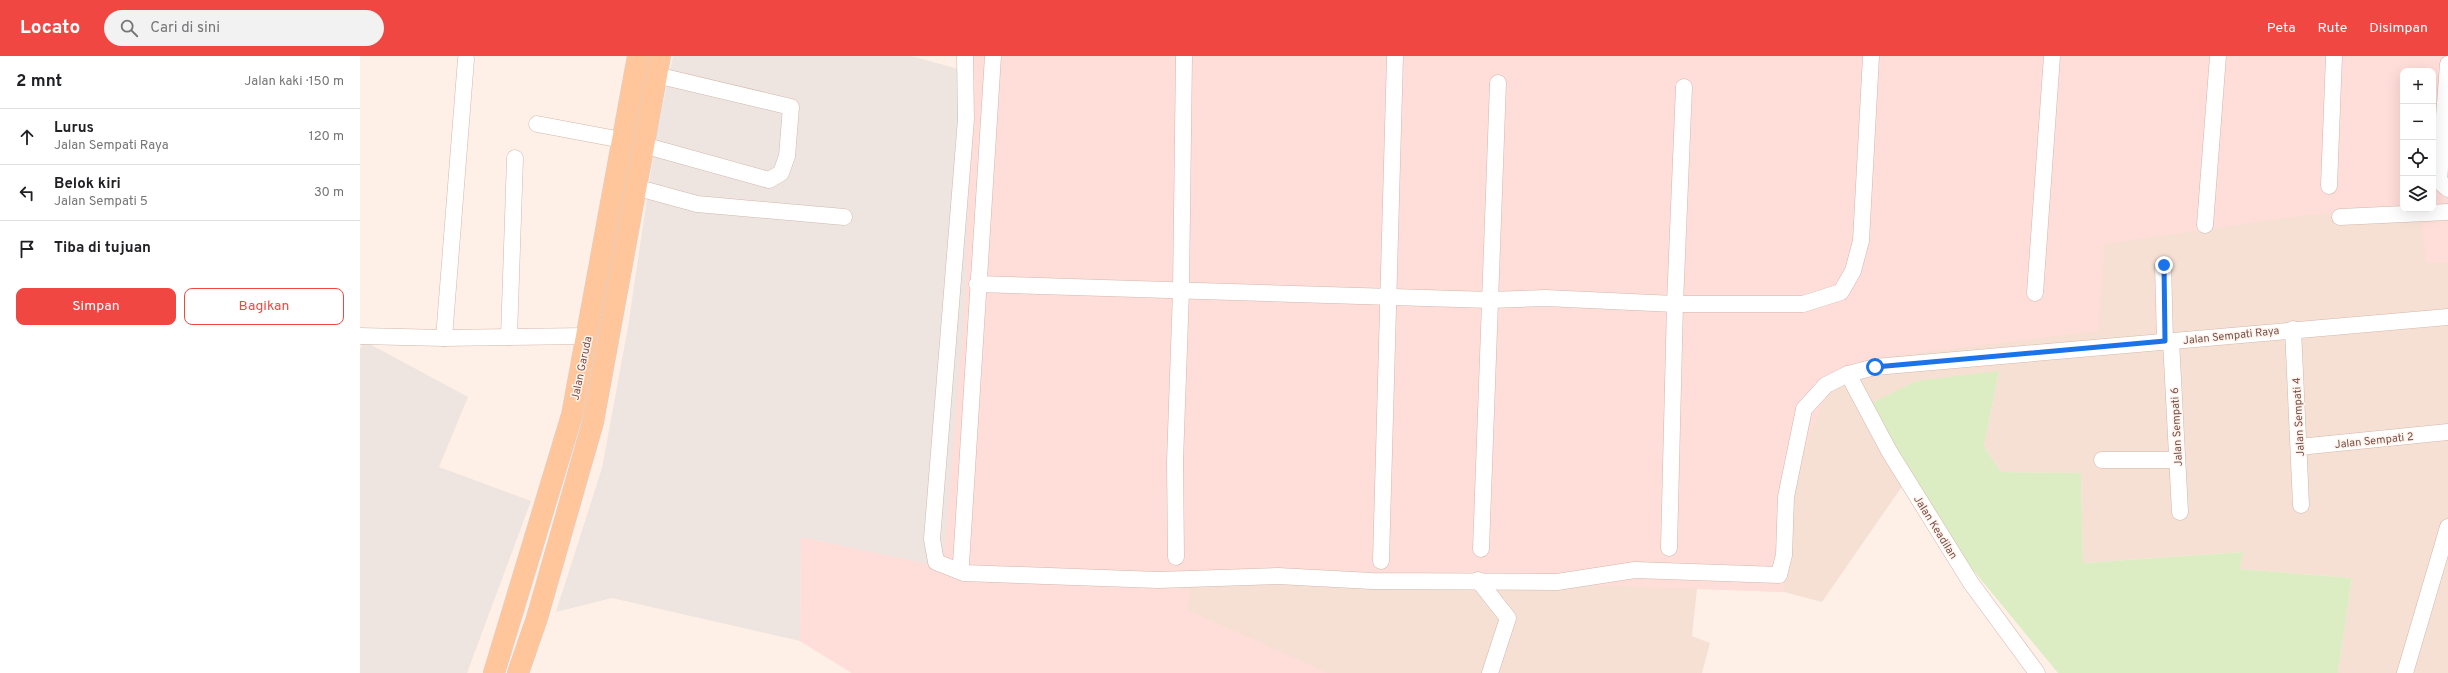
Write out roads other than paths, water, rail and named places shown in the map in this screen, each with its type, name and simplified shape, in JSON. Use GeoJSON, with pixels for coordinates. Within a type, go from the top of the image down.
{"type":"FeatureCollection","features":[{"type":"Feature","properties":{"kind":"main road"},"geometry":{"type":"LineString","coordinates":[[637,63],[658,65]]}},
{"type":"Feature","properties":{"kind":"main road","name":"Jalan Garuda"},"geometry":{"type":"LineString","coordinates":[[494,673],[572,414],[588,336],[637,63]]}},
{"type":"Feature","properties":{"kind":"main road","name":"Jalan Garuda"},"geometry":{"type":"LineString","coordinates":[[518,673],[537,618],[593,422],[658,65]]}},
{"type":"Feature","properties":{"kind":"main road"},"geometry":{"type":"LineString","coordinates":[[622,140],[643,145]]}},
{"type":"Feature","properties":{"kind":"main road"},"geometry":{"type":"LineString","coordinates":[[572,414],[593,422]]}},
{"type":"Feature","properties":{"kind":"main road"},"geometry":{"type":"LineString","coordinates":[[513,609],[537,618]]}},
{"type":"Feature","properties":{"kind":"street"},"geometry":{"type":"LineString","coordinates":[[965,56],[966,119],[932,539],[936,562],[964,573],[992,576],[1158,580],[1278,576],[1372,581],[1478,580],[1508,618],[1490,673]]}},
{"type":"Feature","properties":{"kind":"street"},"geometry":{"type":"LineString","coordinates":[[961,564],[993,56]]}},
{"type":"Feature","properties":{"kind":"street"},"geometry":{"type":"LineString","coordinates":[[1176,557],[1175,461],[1181,292],[1184,56]]}},
{"type":"Feature","properties":{"kind":"street"},"geometry":{"type":"LineString","coordinates":[[1380,561],[1395,56]]}},
{"type":"Feature","properties":{"kind":"street"},"geometry":{"type":"LineString","coordinates":[[978,284],[1181,292],[1490,300],[1545,298],[1675,304],[1802,304],[1841,292],[1853,272],[1861,241],[1871,56]]}},
{"type":"Feature","properties":{"kind":"street"},"geometry":{"type":"LineString","coordinates":[[2035,293],[2052,56]]}},
{"type":"Feature","properties":{"kind":"street"},"geometry":{"type":"LineString","coordinates":[[2206,225],[2218,56]]}},
{"type":"Feature","properties":{"kind":"street"},"geometry":{"type":"LineString","coordinates":[[2329,186],[2334,56]]}},
{"type":"Feature","properties":{"kind":"street"},"geometry":{"type":"LineString","coordinates":[[444,338],[466,59]]}},
{"type":"Feature","properties":{"kind":"street"},"geometry":{"type":"LineString","coordinates":[[2448,64],[2439,181],[2448,189]]}},
{"type":"Feature","properties":{"kind":"street"},"geometry":{"type":"LineString","coordinates":[[643,145],[769,180],[781,173],[787,156],[791,107],[658,65]]}},
{"type":"Feature","properties":{"kind":"street"},"geometry":{"type":"LineString","coordinates":[[1481,549],[1498,83]]}},
{"type":"Feature","properties":{"kind":"street"},"geometry":{"type":"LineString","coordinates":[[1668,548],[1675,304],[1684,87]]}},
{"type":"Feature","properties":{"kind":"street"},"geometry":{"type":"LineString","coordinates":[[537,124],[622,140]]}},
{"type":"Feature","properties":{"kind":"street"},"geometry":{"type":"LineString","coordinates":[[510,337],[515,158]]}},
{"type":"Feature","properties":{"kind":"street"},"geometry":{"type":"LineString","coordinates":[[635,187],[697,204],[844,217]]}},
{"type":"Feature","properties":{"kind":"street"},"geometry":{"type":"LineString","coordinates":[[2340,217],[2448,212]]}},
{"type":"Feature","properties":{"kind":"street","name":"Jalan Sempati 6"},"geometry":{"type":"LineString","coordinates":[[2164,265],[2180,512]]}},
{"type":"Feature","properties":{"kind":"street","name":"Jalan Sempati Raya"},"geometry":{"type":"LineString","coordinates":[[1478,580],[1557,582],[1635,570],[1779,574],[1784,556],[1786,497],[1804,409],[1826,385],[1848,374],[1875,367],[2448,317]]}},
{"type":"Feature","properties":{"kind":"street","name":"Jalan Sempati 4"},"geometry":{"type":"LineString","coordinates":[[2293,330],[2301,505]]}},
{"type":"Feature","properties":{"kind":"street"},"geometry":{"type":"LineString","coordinates":[[360,336],[444,338],[588,336]]}},
{"type":"Feature","properties":{"kind":"street","name":"Jalan Keadilan"},"geometry":{"type":"LineString","coordinates":[[1848,374],[1889,451],[1967,576],[2037,673]]}},
{"type":"Feature","properties":{"kind":"street","name":"Jalan Sempati 2"},"geometry":{"type":"LineString","coordinates":[[2299,447],[2448,432]]}},
{"type":"Feature","properties":{"kind":"street"},"geometry":{"type":"LineString","coordinates":[[2102,460],[2177,460]]}},
{"type":"Feature","properties":{"kind":"street"},"geometry":{"type":"LineString","coordinates":[[2405,673],[2446,548],[2448,527]]}}]}
